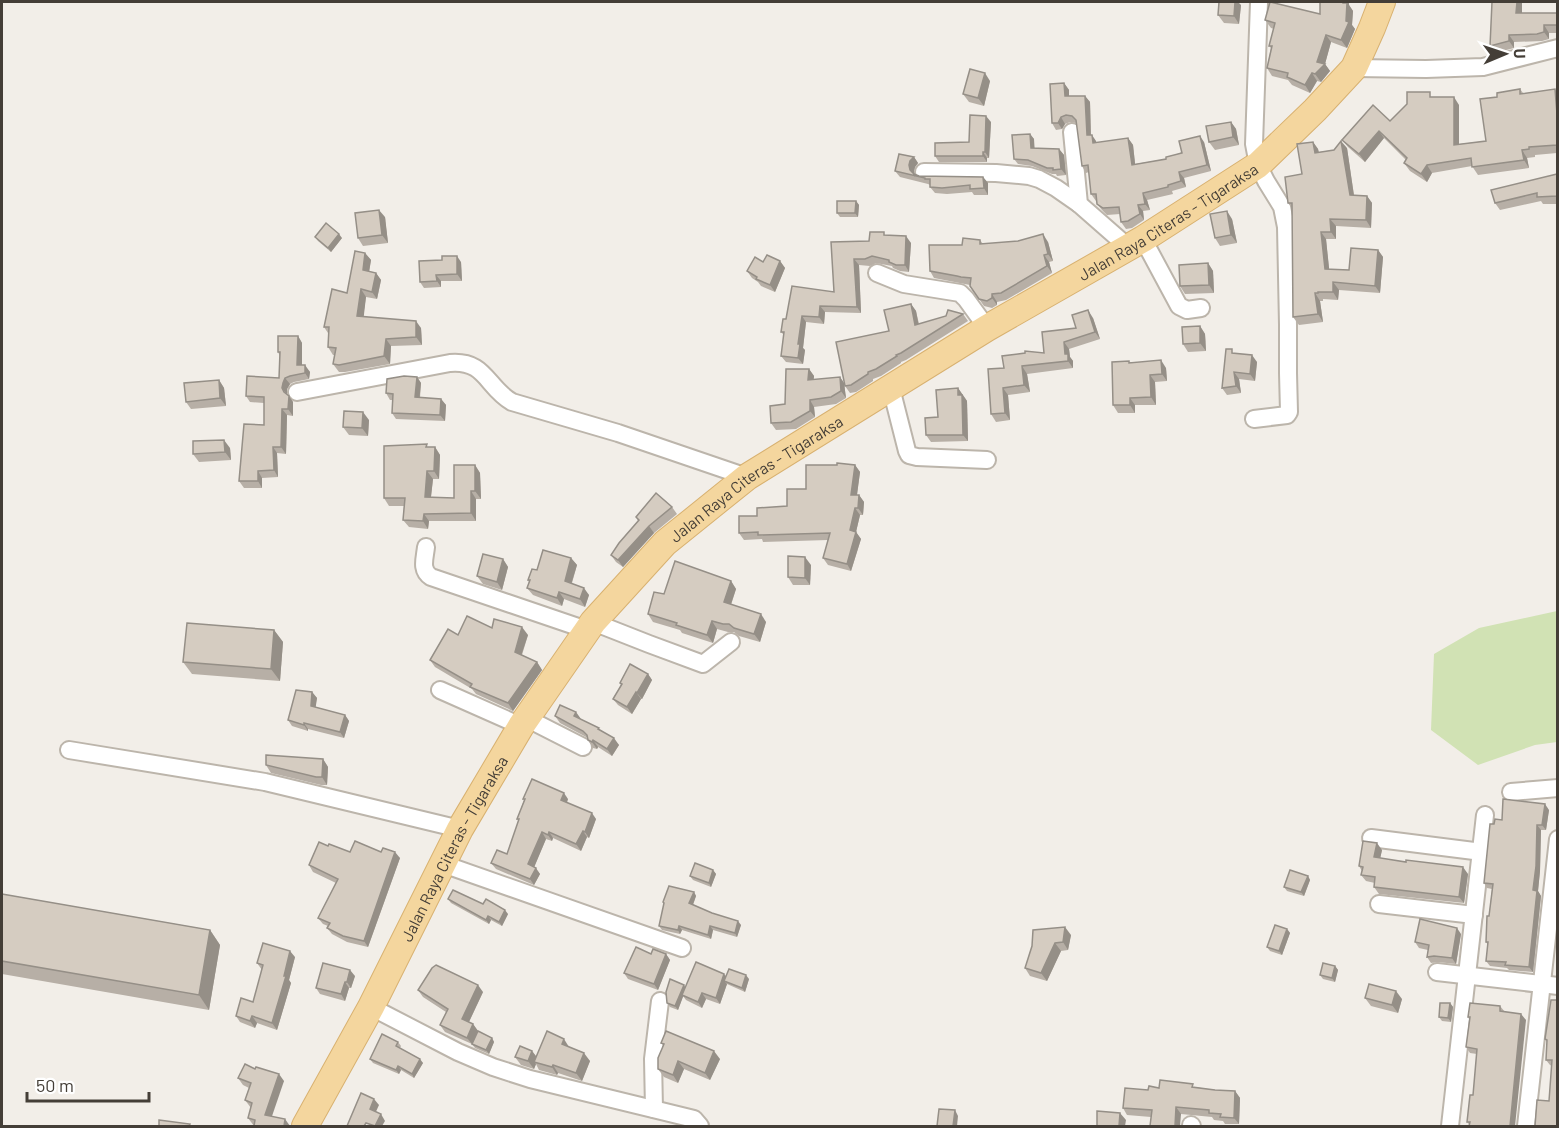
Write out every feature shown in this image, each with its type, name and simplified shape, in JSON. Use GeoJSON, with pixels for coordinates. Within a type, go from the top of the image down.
{"type":"FeatureCollection","features":[{"type":"Feature","properties":{"kind":"main road","name":"Jalan Raya Citeras - Tigaraksa"},"geometry":{"type":"LineString","coordinates":[[305,1126],[371,1007],[460,828],[523,722],[590,626],[665,543],[747,477],[987,328],[1136,243],[1258,165],[1315,110],[1354,68],[1382,2]]}},
{"type":"Feature","properties":{"kind":"street"},"geometry":{"type":"LineString","coordinates":[[1254,419],[1287,416],[1289,412],[1286,227],[1282,207],[1258,165],[1254,144],[1259,2]]}},
{"type":"Feature","properties":{"kind":"street"},"geometry":{"type":"LineString","coordinates":[[1354,68],[1483,67],[1557,48]]}},
{"type":"Feature","properties":{"kind":"street"},"geometry":{"type":"LineString","coordinates":[[1072,132],[1079,204]]}},
{"type":"Feature","properties":{"kind":"street"},"geometry":{"type":"LineString","coordinates":[[924,172],[996,173],[1039,179],[1056,188],[1136,243],[1179,306],[1187,310],[1201,308]]}},
{"type":"Feature","properties":{"kind":"street"},"geometry":{"type":"LineString","coordinates":[[877,273],[904,284],[960,293],[987,328]]}},
{"type":"Feature","properties":{"kind":"street"},"geometry":{"type":"LineString","coordinates":[[297,392],[450,363],[466,363],[478,369],[504,397],[512,402],[747,477]]}},
{"type":"Feature","properties":{"kind":"street"},"geometry":{"type":"LineString","coordinates":[[891,388],[909,455],[987,460]]}},
{"type":"Feature","properties":{"kind":"street"},"geometry":{"type":"LineString","coordinates":[[426,547],[424,566],[425,571],[431,577],[648,644],[703,664],[730,642]]}},
{"type":"Feature","properties":{"kind":"street"},"geometry":{"type":"LineString","coordinates":[[440,690],[583,747]]}},
{"type":"Feature","properties":{"kind":"street"},"geometry":{"type":"LineString","coordinates":[[69,750],[265,782],[460,828]]}},
{"type":"Feature","properties":{"kind":"street"},"geometry":{"type":"LineString","coordinates":[[1511,792],[1557,788]]}},
{"type":"Feature","properties":{"kind":"street"},"geometry":{"type":"LineString","coordinates":[[1450,1126],[1485,815]]}},
{"type":"Feature","properties":{"kind":"street"},"geometry":{"type":"LineString","coordinates":[[1371,838],[1482,852]]}},
{"type":"Feature","properties":{"kind":"street"},"geometry":{"type":"LineString","coordinates":[[1526,1126],[1549,985],[1557,839]]}},
{"type":"Feature","properties":{"kind":"street"},"geometry":{"type":"LineString","coordinates":[[443,864],[682,948]]}},
{"type":"Feature","properties":{"kind":"street"},"geometry":{"type":"LineString","coordinates":[[1379,904],[1474,915]]}},
{"type":"Feature","properties":{"kind":"street"},"geometry":{"type":"LineString","coordinates":[[1437,972],[1549,985]]}},
{"type":"Feature","properties":{"kind":"street"},"geometry":{"type":"LineString","coordinates":[[654,1109],[652,1059],[660,1001]]}},
{"type":"Feature","properties":{"kind":"street"},"geometry":{"type":"LineString","coordinates":[[371,1007],[458,1052],[493,1067],[530,1079],[694,1119],[700,1126]]}},
{"type":"Feature","properties":{"kind":"green space"},"geometry":{"type":"Polygon","coordinates":[[[1557,611],[1557,742],[1535,745],[1478,765],[1431,730],[1434,654],[1479,628],[1557,611]]]}},
{"type":"Feature","properties":{"kind":"building"},"geometry":{"type":"Polygon","coordinates":[[[1219,2],[1235,2],[1234,16],[1218,15],[1219,2]]]}},
{"type":"Feature","properties":{"kind":"building"},"geometry":{"type":"Polygon","coordinates":[[[1270,2],[1320,14],[1320,2],[1347,3],[1346,21],[1349,22],[1341,40],[1326,35],[1317,62],[1325,64],[1315,74],[1312,73],[1305,85],[1287,77],[1288,73],[1267,68],[1272,46],[1269,46],[1275,23],[1265,20],[1270,2]]]}},
{"type":"Feature","properties":{"kind":"building"},"geometry":{"type":"Polygon","coordinates":[[[1492,2],[1517,2],[1516,13],[1557,13],[1557,25],[1544,25],[1544,32],[1537,34],[1509,35],[1509,41],[1490,46],[1492,2]]]}},
{"type":"Feature","properties":{"kind":"building"},"geometry":{"type":"Polygon","coordinates":[[[970,69],[985,73],[978,98],[963,94],[970,69]]]}},
{"type":"Feature","properties":{"kind":"building"},"geometry":{"type":"Polygon","coordinates":[[[1064,83],[1065,96],[1085,96],[1087,135],[1092,135],[1093,143],[1128,138],[1132,165],[1166,159],[1166,157],[1182,153],[1179,141],[1200,136],[1207,165],[1179,172],[1181,181],[1168,185],[1168,187],[1143,193],[1145,204],[1138,205],[1140,214],[1121,222],[1119,207],[1103,208],[1097,204],[1096,194],[1091,194],[1088,165],[1082,166],[1076,120],[1066,115],[1061,117],[1058,123],[1052,123],[1050,84],[1064,83]]]}},
{"type":"Feature","properties":{"kind":"building"},"geometry":{"type":"Polygon","coordinates":[[[1520,89],[1520,94],[1555,89],[1557,114],[1557,145],[1529,147],[1529,149],[1522,150],[1524,160],[1472,167],[1471,158],[1427,165],[1421,174],[1404,163],[1407,158],[1379,131],[1359,154],[1342,140],[1373,105],[1390,121],[1407,104],[1407,92],[1430,92],[1430,97],[1454,97],[1454,145],[1486,141],[1480,99],[1497,97],[1497,93],[1520,89]]]}},
{"type":"Feature","properties":{"kind":"building"},"geometry":{"type":"Polygon","coordinates":[[[970,115],[986,116],[983,156],[935,156],[935,143],[969,142],[970,115]]]}},
{"type":"Feature","properties":{"kind":"building"},"geometry":{"type":"Polygon","coordinates":[[[1231,122],[1233,137],[1209,142],[1206,126],[1231,122]]]}},
{"type":"Feature","properties":{"kind":"building"},"geometry":{"type":"Polygon","coordinates":[[[1030,134],[1031,148],[1059,149],[1061,169],[1053,170],[1053,168],[1047,168],[1028,160],[1014,159],[1012,135],[1030,134]]]}},
{"type":"Feature","properties":{"kind":"building"},"geometry":{"type":"Polygon","coordinates":[[[1341,141],[1350,195],[1367,196],[1366,220],[1330,219],[1331,232],[1321,232],[1325,269],[1349,270],[1351,248],[1378,250],[1375,286],[1333,282],[1333,292],[1315,293],[1318,314],[1293,317],[1292,203],[1288,203],[1285,177],[1302,174],[1297,144],[1313,142],[1315,153],[1334,150],[1341,141]]]}},
{"type":"Feature","properties":{"kind":"building"},"geometry":{"type":"Polygon","coordinates":[[[899,154],[914,157],[910,161],[910,170],[919,176],[983,177],[984,188],[970,189],[970,185],[930,187],[930,179],[895,171],[899,154]]]}},
{"type":"Feature","properties":{"kind":"building"},"geometry":{"type":"Polygon","coordinates":[[[1557,174],[1557,196],[1537,197],[1537,193],[1495,203],[1491,190],[1557,174]]]}},
{"type":"Feature","properties":{"kind":"building"},"geometry":{"type":"Polygon","coordinates":[[[837,201],[856,201],[855,213],[837,213],[837,201]]]}},
{"type":"Feature","properties":{"kind":"building"},"geometry":{"type":"Polygon","coordinates":[[[379,210],[382,235],[358,238],[355,213],[379,210]]]}},
{"type":"Feature","properties":{"kind":"building"},"geometry":{"type":"Polygon","coordinates":[[[1227,211],[1231,235],[1215,238],[1210,214],[1227,211]]]}},
{"type":"Feature","properties":{"kind":"building"},"geometry":{"type":"Polygon","coordinates":[[[326,223],[339,234],[328,248],[315,237],[326,223]]]}},
{"type":"Feature","properties":{"kind":"building"},"geometry":{"type":"Polygon","coordinates":[[[870,232],[906,236],[905,265],[896,265],[889,260],[872,256],[865,259],[854,259],[857,307],[820,306],[819,317],[802,316],[798,358],[781,356],[783,319],[786,319],[792,286],[834,292],[831,242],[869,241],[870,232]]]}},
{"type":"Feature","properties":{"kind":"building"},"geometry":{"type":"Polygon","coordinates":[[[1043,234],[1048,254],[1044,255],[1047,266],[1001,293],[992,294],[992,298],[987,301],[979,299],[970,286],[971,278],[930,271],[929,245],[962,245],[963,238],[980,240],[980,244],[1018,241],[1043,234]]]}},
{"type":"Feature","properties":{"kind":"building"},"geometry":{"type":"Polygon","coordinates":[[[355,251],[365,253],[363,270],[376,273],[372,292],[361,289],[357,316],[416,321],[416,337],[386,339],[384,356],[339,365],[333,364],[336,348],[328,347],[329,327],[324,327],[332,289],[347,293],[355,251]]]}},
{"type":"Feature","properties":{"kind":"building"},"geometry":{"type":"Polygon","coordinates":[[[767,255],[780,261],[770,285],[756,279],[757,277],[747,271],[755,257],[763,262],[767,255]]]}},
{"type":"Feature","properties":{"kind":"building"},"geometry":{"type":"Polygon","coordinates":[[[442,256],[457,256],[457,274],[436,275],[437,281],[420,282],[419,261],[442,260],[442,256]]]}},
{"type":"Feature","properties":{"kind":"building"},"geometry":{"type":"Polygon","coordinates":[[[1208,263],[1209,285],[1180,286],[1179,265],[1208,263]]]}},
{"type":"Feature","properties":{"kind":"building"},"geometry":{"type":"Polygon","coordinates":[[[911,304],[915,325],[946,316],[948,310],[963,314],[868,372],[851,385],[845,386],[836,342],[889,331],[884,310],[911,304]]]}},
{"type":"Feature","properties":{"kind":"building"},"geometry":{"type":"Polygon","coordinates":[[[1088,310],[1095,332],[1064,342],[1068,361],[1022,366],[1024,385],[1003,388],[1005,413],[991,414],[988,369],[1004,368],[1002,356],[1025,353],[1025,351],[1044,353],[1042,332],[1076,328],[1072,315],[1088,310]]]}},
{"type":"Feature","properties":{"kind":"building"},"geometry":{"type":"Polygon","coordinates":[[[1200,326],[1200,343],[1183,344],[1182,327],[1200,326]]]}},
{"type":"Feature","properties":{"kind":"building"},"geometry":{"type":"Polygon","coordinates":[[[278,336],[298,336],[297,365],[305,365],[305,373],[285,378],[283,383],[282,388],[289,396],[288,409],[282,409],[281,447],[273,447],[274,470],[258,471],[258,481],[239,481],[244,424],[264,425],[264,397],[246,396],[247,376],[279,378],[278,336]]]}},
{"type":"Feature","properties":{"kind":"building"},"geometry":{"type":"Polygon","coordinates":[[[1226,349],[1232,349],[1232,353],[1252,355],[1250,374],[1234,372],[1236,386],[1222,388],[1226,349]]]}},
{"type":"Feature","properties":{"kind":"building"},"geometry":{"type":"Polygon","coordinates":[[[1161,360],[1162,374],[1150,375],[1151,397],[1130,398],[1130,405],[1113,405],[1112,362],[1161,360]]]}},
{"type":"Feature","properties":{"kind":"building"},"geometry":{"type":"Polygon","coordinates":[[[786,369],[809,369],[808,380],[840,377],[841,391],[831,397],[810,400],[810,411],[791,422],[771,423],[770,406],[785,404],[786,369]]]}},
{"type":"Feature","properties":{"kind":"building"},"geometry":{"type":"Polygon","coordinates":[[[404,376],[417,377],[415,397],[441,399],[440,415],[392,413],[393,394],[386,393],[387,379],[404,376]]]}},
{"type":"Feature","properties":{"kind":"building"},"geometry":{"type":"Polygon","coordinates":[[[219,380],[220,398],[186,402],[184,383],[219,380]]]}},
{"type":"Feature","properties":{"kind":"building"},"geometry":{"type":"Polygon","coordinates":[[[958,388],[958,395],[962,395],[963,435],[926,435],[925,418],[938,417],[936,390],[958,388]]]}},
{"type":"Feature","properties":{"kind":"building"},"geometry":{"type":"Polygon","coordinates":[[[344,411],[363,412],[362,428],[343,427],[344,411]]]}},
{"type":"Feature","properties":{"kind":"building"},"geometry":{"type":"Polygon","coordinates":[[[224,440],[225,452],[193,454],[193,441],[224,440]]]}},
{"type":"Feature","properties":{"kind":"building"},"geometry":{"type":"Polygon","coordinates":[[[427,444],[426,447],[435,447],[434,471],[427,471],[425,497],[454,498],[454,465],[475,465],[475,491],[471,491],[471,513],[424,514],[423,521],[403,520],[405,498],[384,498],[384,446],[427,444]]]}},
{"type":"Feature","properties":{"kind":"building"},"geometry":{"type":"Polygon","coordinates":[[[837,463],[855,465],[851,495],[859,495],[858,508],[855,508],[850,530],[856,532],[847,564],[823,558],[830,533],[758,535],[758,532],[739,533],[739,516],[757,516],[757,508],[787,506],[787,489],[806,489],[806,465],[837,465],[837,463]]]}},
{"type":"Feature","properties":{"kind":"building"},"geometry":{"type":"Polygon","coordinates":[[[656,493],[672,507],[649,526],[618,560],[611,555],[639,520],[636,517],[656,493]]]}},
{"type":"Feature","properties":{"kind":"building"},"geometry":{"type":"Polygon","coordinates":[[[543,550],[571,558],[565,581],[584,588],[580,599],[559,592],[557,598],[527,588],[532,569],[537,570],[543,550]]]}},
{"type":"Feature","properties":{"kind":"building"},"geometry":{"type":"Polygon","coordinates":[[[483,554],[503,559],[497,582],[477,576],[483,554]]]}},
{"type":"Feature","properties":{"kind":"building"},"geometry":{"type":"Polygon","coordinates":[[[788,556],[805,557],[805,578],[788,577],[788,556]]]}},
{"type":"Feature","properties":{"kind":"building"},"geometry":{"type":"Polygon","coordinates":[[[675,561],[731,581],[724,602],[761,614],[754,634],[734,628],[729,624],[712,621],[707,635],[648,614],[654,592],[664,594],[675,561]]]}},
{"type":"Feature","properties":{"kind":"building"},"geometry":{"type":"Polygon","coordinates":[[[467,616],[492,628],[494,619],[522,627],[515,652],[537,662],[508,703],[470,687],[472,684],[430,660],[448,629],[458,635],[467,616]]]}},
{"type":"Feature","properties":{"kind":"building"},"geometry":{"type":"Polygon","coordinates":[[[187,623],[274,630],[271,669],[183,662],[187,623]]]}},
{"type":"Feature","properties":{"kind":"building"},"geometry":{"type":"Polygon","coordinates":[[[630,664],[648,674],[627,707],[613,699],[630,664]]]}},
{"type":"Feature","properties":{"kind":"building"},"geometry":{"type":"Polygon","coordinates":[[[296,690],[312,692],[311,706],[345,715],[340,732],[288,720],[296,690]]]}},
{"type":"Feature","properties":{"kind":"building"},"geometry":{"type":"Polygon","coordinates":[[[560,705],[576,712],[574,716],[614,738],[607,749],[593,740],[592,742],[588,740],[583,731],[555,716],[560,705]]]}},
{"type":"Feature","properties":{"kind":"building"},"geometry":{"type":"Polygon","coordinates":[[[266,755],[323,759],[322,777],[266,765],[266,755]]]}},
{"type":"Feature","properties":{"kind":"building"},"geometry":{"type":"Polygon","coordinates":[[[532,779],[564,793],[561,800],[592,813],[585,832],[583,831],[576,844],[549,832],[548,835],[542,832],[528,864],[536,868],[530,879],[491,863],[497,850],[507,854],[525,799],[523,799],[532,779]]]}},
{"type":"Feature","properties":{"kind":"building"},"geometry":{"type":"Polygon","coordinates":[[[1503,799],[1545,804],[1542,825],[1537,825],[1533,890],[1537,891],[1529,967],[1486,961],[1487,916],[1489,916],[1493,884],[1484,883],[1490,824],[1494,824],[1495,819],[1502,820],[1503,799]]]}},
{"type":"Feature","properties":{"kind":"building"},"geometry":{"type":"Polygon","coordinates":[[[355,841],[381,852],[383,848],[395,852],[364,941],[343,936],[327,928],[330,923],[318,918],[338,879],[309,865],[319,842],[350,852],[355,841]]]}},
{"type":"Feature","properties":{"kind":"building"},"geometry":{"type":"Polygon","coordinates":[[[1363,841],[1377,843],[1374,857],[1463,867],[1459,897],[1374,887],[1375,877],[1361,875],[1363,867],[1359,866],[1363,841]]]}},
{"type":"Feature","properties":{"kind":"building"},"geometry":{"type":"Polygon","coordinates":[[[695,863],[713,870],[709,883],[690,876],[695,863]]]}},
{"type":"Feature","properties":{"kind":"building"},"geometry":{"type":"Polygon","coordinates":[[[1290,870],[1308,876],[1301,892],[1284,887],[1290,870]]]}},
{"type":"Feature","properties":{"kind":"building"},"geometry":{"type":"Polygon","coordinates":[[[669,886],[694,892],[689,903],[738,921],[735,933],[710,926],[708,935],[679,926],[678,930],[659,926],[663,902],[669,886]]]}},
{"type":"Feature","properties":{"kind":"building"},"geometry":{"type":"Polygon","coordinates":[[[453,890],[483,904],[486,899],[505,910],[499,922],[488,916],[486,920],[448,899],[453,890]]]}},
{"type":"Feature","properties":{"kind":"building"},"geometry":{"type":"Polygon","coordinates":[[[2,894],[210,930],[199,995],[2,961],[2,894]]]}},
{"type":"Feature","properties":{"kind":"building"},"geometry":{"type":"Polygon","coordinates":[[[1420,919],[1457,928],[1452,958],[1427,957],[1429,945],[1415,942],[1420,919]]]}},
{"type":"Feature","properties":{"kind":"building"},"geometry":{"type":"Polygon","coordinates":[[[1275,925],[1287,929],[1279,951],[1267,947],[1275,925]]]}},
{"type":"Feature","properties":{"kind":"building"},"geometry":{"type":"Polygon","coordinates":[[[1065,927],[1063,942],[1055,943],[1041,973],[1025,968],[1032,946],[1033,930],[1065,927]]]}},
{"type":"Feature","properties":{"kind":"building"},"geometry":{"type":"Polygon","coordinates":[[[263,943],[290,951],[284,976],[286,976],[272,1023],[252,1016],[250,1021],[236,1016],[241,998],[253,1002],[263,965],[257,963],[263,943]]]}},
{"type":"Feature","properties":{"kind":"building"},"geometry":{"type":"Polygon","coordinates":[[[636,947],[651,954],[653,949],[666,954],[654,984],[624,973],[636,947]]]}},
{"type":"Feature","properties":{"kind":"building"},"geometry":{"type":"Polygon","coordinates":[[[696,962],[724,974],[716,998],[702,993],[698,1002],[682,995],[696,962]]]}},
{"type":"Feature","properties":{"kind":"building"},"geometry":{"type":"Polygon","coordinates":[[[323,963],[350,970],[341,994],[316,988],[323,963]]]}},
{"type":"Feature","properties":{"kind":"building"},"geometry":{"type":"Polygon","coordinates":[[[1323,963],[1335,966],[1332,978],[1320,975],[1323,963]]]}},
{"type":"Feature","properties":{"kind":"building"},"geometry":{"type":"Polygon","coordinates":[[[436,965],[478,985],[462,1019],[473,1024],[467,1038],[440,1025],[448,1009],[418,990],[436,965]]]}},
{"type":"Feature","properties":{"kind":"building"},"geometry":{"type":"Polygon","coordinates":[[[729,969],[746,975],[742,988],[724,981],[729,969]]]}},
{"type":"Feature","properties":{"kind":"building"},"geometry":{"type":"Polygon","coordinates":[[[670,979],[684,985],[675,1006],[667,1003],[666,992],[670,979]]]}},
{"type":"Feature","properties":{"kind":"building"},"geometry":{"type":"Polygon","coordinates":[[[1369,984],[1396,991],[1392,1005],[1365,998],[1369,984]]]}},
{"type":"Feature","properties":{"kind":"building"},"geometry":{"type":"Polygon","coordinates":[[[1551,1000],[1557,1000],[1557,1126],[1535,1126],[1537,1100],[1549,1101],[1552,1060],[1546,1060],[1547,1040],[1545,1039],[1551,1000]]]}},
{"type":"Feature","properties":{"kind":"building"},"geometry":{"type":"Polygon","coordinates":[[[1440,1003],[1450,1003],[1448,1018],[1439,1017],[1440,1003]]]}},
{"type":"Feature","properties":{"kind":"building"},"geometry":{"type":"Polygon","coordinates":[[[1470,1003],[1500,1006],[1500,1011],[1521,1014],[1510,1126],[1469,1126],[1470,1122],[1467,1122],[1470,1095],[1473,1095],[1477,1049],[1466,1047],[1470,1003]]]}},
{"type":"Feature","properties":{"kind":"building"},"geometry":{"type":"Polygon","coordinates":[[[478,1031],[492,1038],[486,1050],[472,1044],[478,1031]]]}},
{"type":"Feature","properties":{"kind":"building"},"geometry":{"type":"Polygon","coordinates":[[[547,1031],[564,1039],[562,1044],[584,1053],[576,1073],[553,1065],[552,1067],[534,1062],[547,1031]]]}},
{"type":"Feature","properties":{"kind":"building"},"geometry":{"type":"Polygon","coordinates":[[[666,1031],[714,1051],[705,1073],[678,1061],[673,1075],[658,1069],[658,1058],[664,1044],[661,1043],[666,1031]]]}},
{"type":"Feature","properties":{"kind":"building"},"geometry":{"type":"Polygon","coordinates":[[[382,1034],[398,1042],[396,1046],[420,1059],[412,1074],[398,1066],[396,1070],[370,1059],[382,1034]]]}},
{"type":"Feature","properties":{"kind":"building"},"geometry":{"type":"Polygon","coordinates":[[[520,1046],[532,1051],[528,1061],[515,1057],[520,1046]]]}},
{"type":"Feature","properties":{"kind":"building"},"geometry":{"type":"Polygon","coordinates":[[[245,1064],[255,1069],[256,1067],[279,1074],[265,1115],[285,1119],[284,1126],[254,1126],[255,1120],[248,1118],[252,1103],[245,1100],[251,1083],[238,1078],[245,1064]]]}},
{"type":"Feature","properties":{"kind":"building"},"geometry":{"type":"Polygon","coordinates":[[[1160,1080],[1193,1084],[1192,1087],[1235,1091],[1234,1118],[1220,1117],[1221,1114],[1209,1113],[1209,1110],[1176,1107],[1175,1126],[1150,1126],[1152,1110],[1123,1108],[1125,1088],[1148,1090],[1149,1086],[1159,1088],[1160,1080]]]}},
{"type":"Feature","properties":{"kind":"building"},"geometry":{"type":"Polygon","coordinates":[[[361,1093],[374,1099],[370,1109],[381,1114],[375,1126],[366,1123],[364,1126],[347,1126],[361,1093]]]}},
{"type":"Feature","properties":{"kind":"building"},"geometry":{"type":"Polygon","coordinates":[[[939,1109],[955,1110],[953,1126],[937,1126],[939,1109]]]}},
{"type":"Feature","properties":{"kind":"building"},"geometry":{"type":"Polygon","coordinates":[[[1097,1111],[1120,1113],[1119,1126],[1097,1126],[1097,1111]]]}},
{"type":"Feature","properties":{"kind":"building"},"geometry":{"type":"Polygon","coordinates":[[[159,1120],[190,1124],[189,1126],[159,1126],[159,1120]]]}}]}
